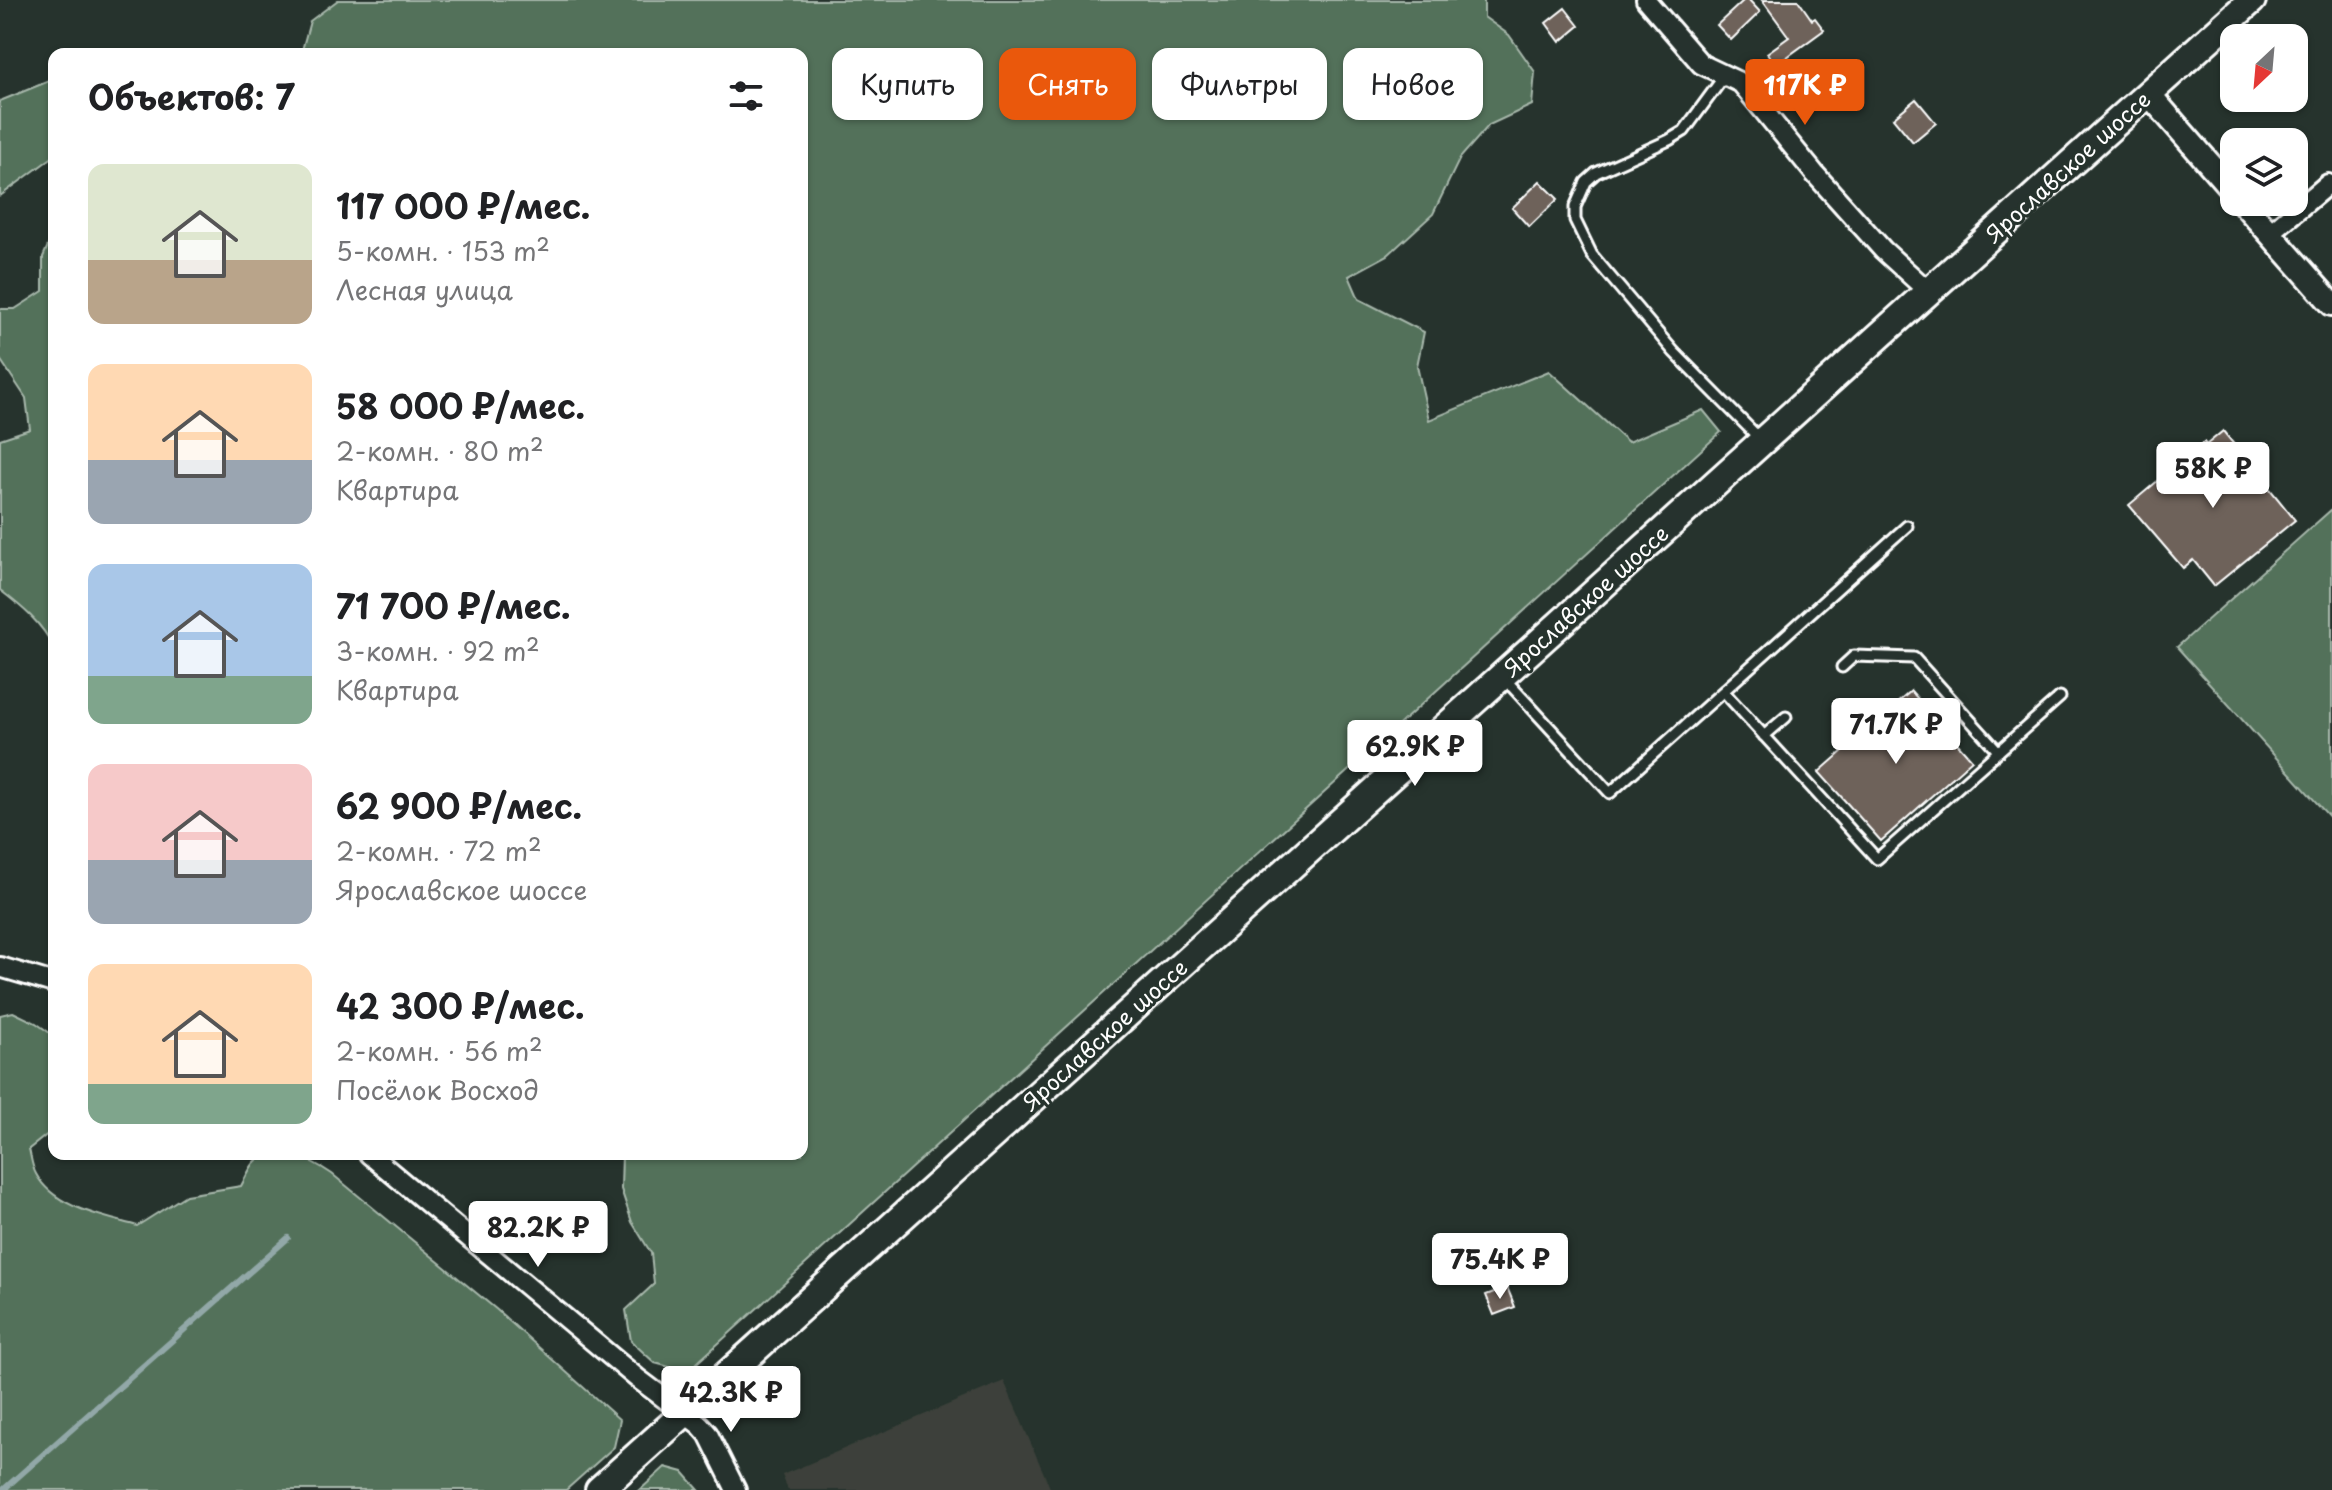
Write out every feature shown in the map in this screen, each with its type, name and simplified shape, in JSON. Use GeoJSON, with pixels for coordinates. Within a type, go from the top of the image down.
{"type":"FeatureCollection","features":[{"type":"Feature","properties":{"kind":"main road","name":"Ярославское шоссе"},"geometry":{"type":"LineString","coordinates":[[599,1490],[2252,0]]}},
{"type":"Feature","properties":{"kind":"street"},"geometry":{"type":"LineString","coordinates":[[1646,0],[1701,64],[1741,83],[1750,92],[1815,174],[1883,250],[1929,292]]}},
{"type":"Feature","properties":{"kind":"street"},"geometry":{"type":"LineString","coordinates":[[2148,93],[2220,176]]}},
{"type":"Feature","properties":{"kind":"street"},"geometry":{"type":"LineString","coordinates":[[2270,233],[2328,184]]}},
{"type":"Feature","properties":{"kind":"street"},"geometry":{"type":"LineString","coordinates":[[2255,216],[2332,304]]}},
{"type":"Feature","properties":{"kind":"street"},"geometry":{"type":"LineString","coordinates":[[0,967],[48,981]]}},
{"type":"Feature","properties":{"kind":"street"},"geometry":{"type":"LineString","coordinates":[[376,1160],[708,1434],[736,1490]]}},
{"type":"Feature","properties":{"kind":"lane"},"geometry":{"type":"LineString","coordinates":[[1730,78],[1720,82],[1684,131],[1596,173],[1579,193],[1575,220],[1592,255],[1674,352],[1762,441]]}},
{"type":"Feature","properties":{"kind":"lane"},"geometry":{"type":"LineString","coordinates":[[1502,675],[1610,793],[1907,526]]}},
{"type":"Feature","properties":{"kind":"lane"},"geometry":{"type":"LineString","coordinates":[[1842,667],[1854,656],[1914,658],[1998,751]]}},
{"type":"Feature","properties":{"kind":"lane"},"geometry":{"type":"LineString","coordinates":[[1724,692],[1877,859],[2060,697]]}},
{"type":"Feature","properties":{"kind":"lane"},"geometry":{"type":"LineString","coordinates":[[1764,736],[1786,717]]}},
{"type":"Feature","properties":{"kind":"shaded area"},"geometry":{"type":"Polygon","coordinates":[[[1004,1381],[1051,1490],[788,1490],[782,1475],[1004,1381]]]}},
{"type":"Feature","properties":{"kind":"green space"},"geometry":{"type":"Polygon","coordinates":[[[338,0],[1484,0],[1484,17],[1509,35],[1535,72],[1532,105],[1489,125],[1460,158],[1433,214],[1388,255],[1349,276],[1359,299],[1424,332],[1417,366],[1429,420],[1549,371],[1628,442],[1703,410],[1721,432],[687,1372],[655,1363],[631,1341],[626,1310],[654,1284],[651,1253],[632,1222],[621,1189],[622,1160],[808,1160],[808,48],[303,48],[310,21],[338,0]]]}},
{"type":"Feature","properties":{"kind":"green space"},"geometry":{"type":"Polygon","coordinates":[[[48,81],[48,160],[0,196],[0,101],[48,81]]]}},
{"type":"Feature","properties":{"kind":"green space"},"geometry":{"type":"Polygon","coordinates":[[[48,246],[48,638],[24,609],[0,590],[0,439],[30,429],[26,398],[0,359],[0,309],[15,309],[43,291],[43,257],[48,246]]]}},
{"type":"Feature","properties":{"kind":"green space"},"geometry":{"type":"Polygon","coordinates":[[[2332,509],[2332,820],[2177,647],[2332,509]]]}},
{"type":"Feature","properties":{"kind":"green space"},"geometry":{"type":"Polygon","coordinates":[[[13,1012],[48,1032],[48,1134],[29,1149],[36,1174],[55,1195],[80,1209],[137,1226],[186,1195],[241,1186],[258,1160],[308,1160],[332,1174],[497,1310],[620,1420],[614,1447],[566,1490],[0,1490],[0,1015],[13,1012]]]}},
{"type":"Feature","properties":{"kind":"green space"},"geometry":{"type":"Polygon","coordinates":[[[665,1467],[683,1472],[699,1490],[640,1490],[665,1467]]]}},
{"type":"Feature","properties":{"kind":"building"},"geometry":{"type":"Polygon","coordinates":[[[1744,0],[1749,0],[1760,12],[1731,40],[1717,25],[1744,0]]]}},
{"type":"Feature","properties":{"kind":"building"},"geometry":{"type":"Polygon","coordinates":[[[1762,0],[1798,0],[1812,20],[1815,18],[1824,30],[1776,65],[1767,53],[1789,37],[1762,0]]]}},
{"type":"Feature","properties":{"kind":"building"},"geometry":{"type":"Polygon","coordinates":[[[1565,8],[1579,26],[1560,42],[1546,23],[1565,8]]]}},
{"type":"Feature","properties":{"kind":"building"},"geometry":{"type":"Polygon","coordinates":[[[1916,99],[1936,123],[1913,142],[1893,118],[1916,99]]]}},
{"type":"Feature","properties":{"kind":"building"},"geometry":{"type":"Polygon","coordinates":[[[1540,181],[1558,199],[1529,227],[1512,208],[1540,181]]]}},
{"type":"Feature","properties":{"kind":"building"},"geometry":{"type":"Polygon","coordinates":[[[2223,431],[2295,520],[2214,586],[2193,560],[2183,568],[2129,505],[2204,442],[2206,445],[2223,431]]]}},
{"type":"Feature","properties":{"kind":"building"},"geometry":{"type":"Polygon","coordinates":[[[1911,691],[1972,760],[1881,841],[1819,772],[1911,691]]]}},
{"type":"Feature","properties":{"kind":"building"},"geometry":{"type":"Polygon","coordinates":[[[1507,1287],[1515,1307],[1494,1315],[1486,1295],[1507,1287]]]}},
{"type":"Feature","properties":{"kind":"waterway"},"geometry":{"type":"LineString","coordinates":[[3,1490],[288,1238]]}}]}
